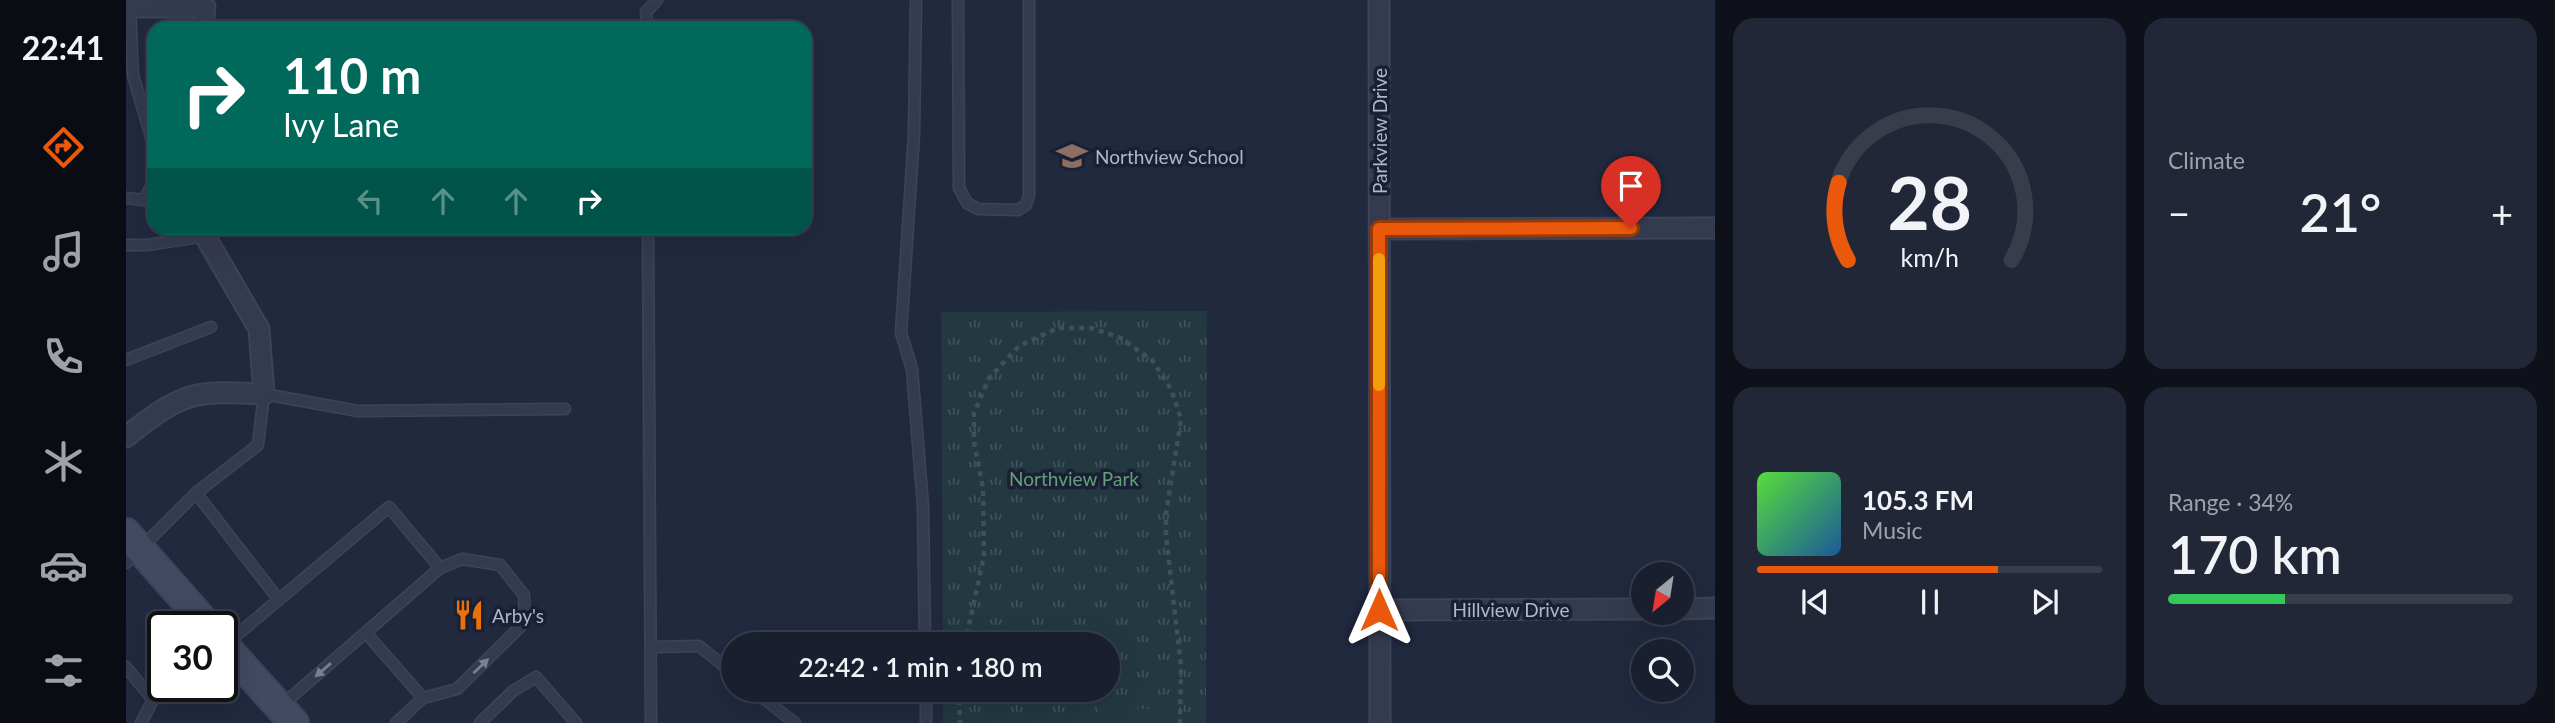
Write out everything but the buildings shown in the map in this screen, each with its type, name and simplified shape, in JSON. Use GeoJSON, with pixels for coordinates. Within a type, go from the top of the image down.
{"type":"FeatureCollection","features":[{"type":"Feature","properties":{"kind":"main road"},"geometry":{"type":"LineString","coordinates":[[131,549],[190,611]]}},
{"type":"Feature","properties":{"kind":"main road"},"geometry":{"type":"LineString","coordinates":[[238,662],[287,715]]}},
{"type":"Feature","properties":{"kind":"street","name":"Parkview Drive"},"geometry":{"type":"LineString","coordinates":[[1380,0],[1380,723]]}},
{"type":"Feature","properties":{"kind":"street"},"geometry":{"type":"LineString","coordinates":[[128,7],[205,4]]}},
{"type":"Feature","properties":{"kind":"street"},"geometry":{"type":"LineString","coordinates":[[1379,229],[1715,228]]}},
{"type":"Feature","properties":{"kind":"street"},"geometry":{"type":"LineString","coordinates":[[126,437],[152,415],[189,397],[229,393],[264,394],[259,329],[206,235]]}},
{"type":"Feature","properties":{"kind":"street"},"geometry":{"type":"LineString","coordinates":[[1694,608],[1715,608]]}},
{"type":"Feature","properties":{"kind":"street","name":"Hillview Drive"},"geometry":{"type":"LineString","coordinates":[[1379,610],[1631,609]]}},
{"type":"Feature","properties":{"kind":"lane"},"geometry":{"type":"LineString","coordinates":[[647,21],[646,12],[657,0]]}},
{"type":"Feature","properties":{"kind":"lane"},"geometry":{"type":"LineString","coordinates":[[916,0],[914,134],[901,333],[912,369],[923,506],[925,632]]}},
{"type":"Feature","properties":{"kind":"lane"},"geometry":{"type":"LineString","coordinates":[[958,0],[959,188],[967,203],[978,209],[1018,210],[1026,205],[1030,195],[1029,0]]}},
{"type":"Feature","properties":{"kind":"lane"},"geometry":{"type":"LineString","coordinates":[[128,7],[129,75],[147,128]]}},
{"type":"Feature","properties":{"kind":"lane"},"geometry":{"type":"LineString","coordinates":[[126,198],[144,200],[147,194]]}},
{"type":"Feature","properties":{"kind":"lane"},"geometry":{"type":"LineString","coordinates":[[126,245],[147,245],[191,235]]}},
{"type":"Feature","properties":{"kind":"lane"},"geometry":{"type":"LineString","coordinates":[[648,235],[651,723]]}},
{"type":"Feature","properties":{"kind":"lane"},"geometry":{"type":"LineString","coordinates":[[126,360],[211,327]]}},
{"type":"Feature","properties":{"kind":"lane"},"geometry":{"type":"LineString","coordinates":[[131,549],[196,493],[258,445],[264,394],[358,411],[565,408]]}},
{"type":"Feature","properties":{"kind":"lane"},"geometry":{"type":"LineString","coordinates":[[196,493],[279,600]]}},
{"type":"Feature","properties":{"kind":"lane"},"geometry":{"type":"LineString","coordinates":[[238,628],[279,600],[389,507],[440,568]]}},
{"type":"Feature","properties":{"kind":"lane"},"geometry":{"type":"LineString","coordinates":[[287,715],[366,633],[440,568],[463,559],[500,565],[524,595],[525,622],[457,689],[423,698],[396,723]]}},
{"type":"Feature","properties":{"kind":"lane"},"geometry":{"type":"LineString","coordinates":[[366,633],[423,698]]}},
{"type":"Feature","properties":{"kind":"lane"},"geometry":{"type":"LineString","coordinates":[[651,647],[699,646],[721,663]]}},
{"type":"Feature","properties":{"kind":"lane"},"geometry":{"type":"LineString","coordinates":[[126,667],[147,693]]}},
{"type":"Feature","properties":{"kind":"lane"},"geometry":{"type":"LineString","coordinates":[[480,723],[513,691],[536,677],[576,723]]}},
{"type":"Feature","properties":{"kind":"lane"},"geometry":{"type":"LineString","coordinates":[[141,723],[152,702]]}},
{"type":"Feature","properties":{"kind":"lane"},"geometry":{"type":"LineString","coordinates":[[768,702],[795,723]]}},
{"type":"Feature","properties":{"kind":"lane"},"geometry":{"type":"LineString","coordinates":[[926,702],[926,723]]}},
{"type":"Feature","properties":{"kind":"path"},"geometry":{"type":"LineString","coordinates":[[968,632],[984,556],[983,488],[974,442],[974,414],[989,378],[1019,346],[1058,328],[1091,328],[1119,337],[1152,360],[1171,389],[1181,419],[1166,525],[1169,574],[1181,666],[1180,723]]}},
{"type":"Feature","properties":{"kind":"path"},"geometry":{"type":"LineString","coordinates":[[959,702],[960,723]]}},
{"type":"Feature","properties":{"kind":"green space","name":"Northview Park"},"geometry":{"type":"Polygon","coordinates":[[[1207,311],[1206,723],[943,723],[943,702],[1120,702],[1120,632],[943,632],[941,312],[1207,311]]]}},
{"type":"Feature","properties":{"kind":"green space"},"geometry":{"type":"Polygon","coordinates":[[[1098,705],[1172,711],[1171,723],[1097,723],[1098,705]]]}},
{"type":"Feature","properties":{"kind":"slow traffic"},"geometry":{"type":"LineString","coordinates":[[1379,259],[1379,385]]}},
{"type":"Feature","properties":{"kind":"place","name":"Northview School"},"geometry":{"type":"Point","coordinates":[1072,156]}},
{"type":"Feature","properties":{"kind":"place","name":"Arby's"},"geometry":{"type":"Point","coordinates":[469,615]}},
{"type":"Feature","properties":{"kind":"route"},"geometry":{"type":"LineString","coordinates":[[1379,610],[1379,229],[1631,228]]}}]}
